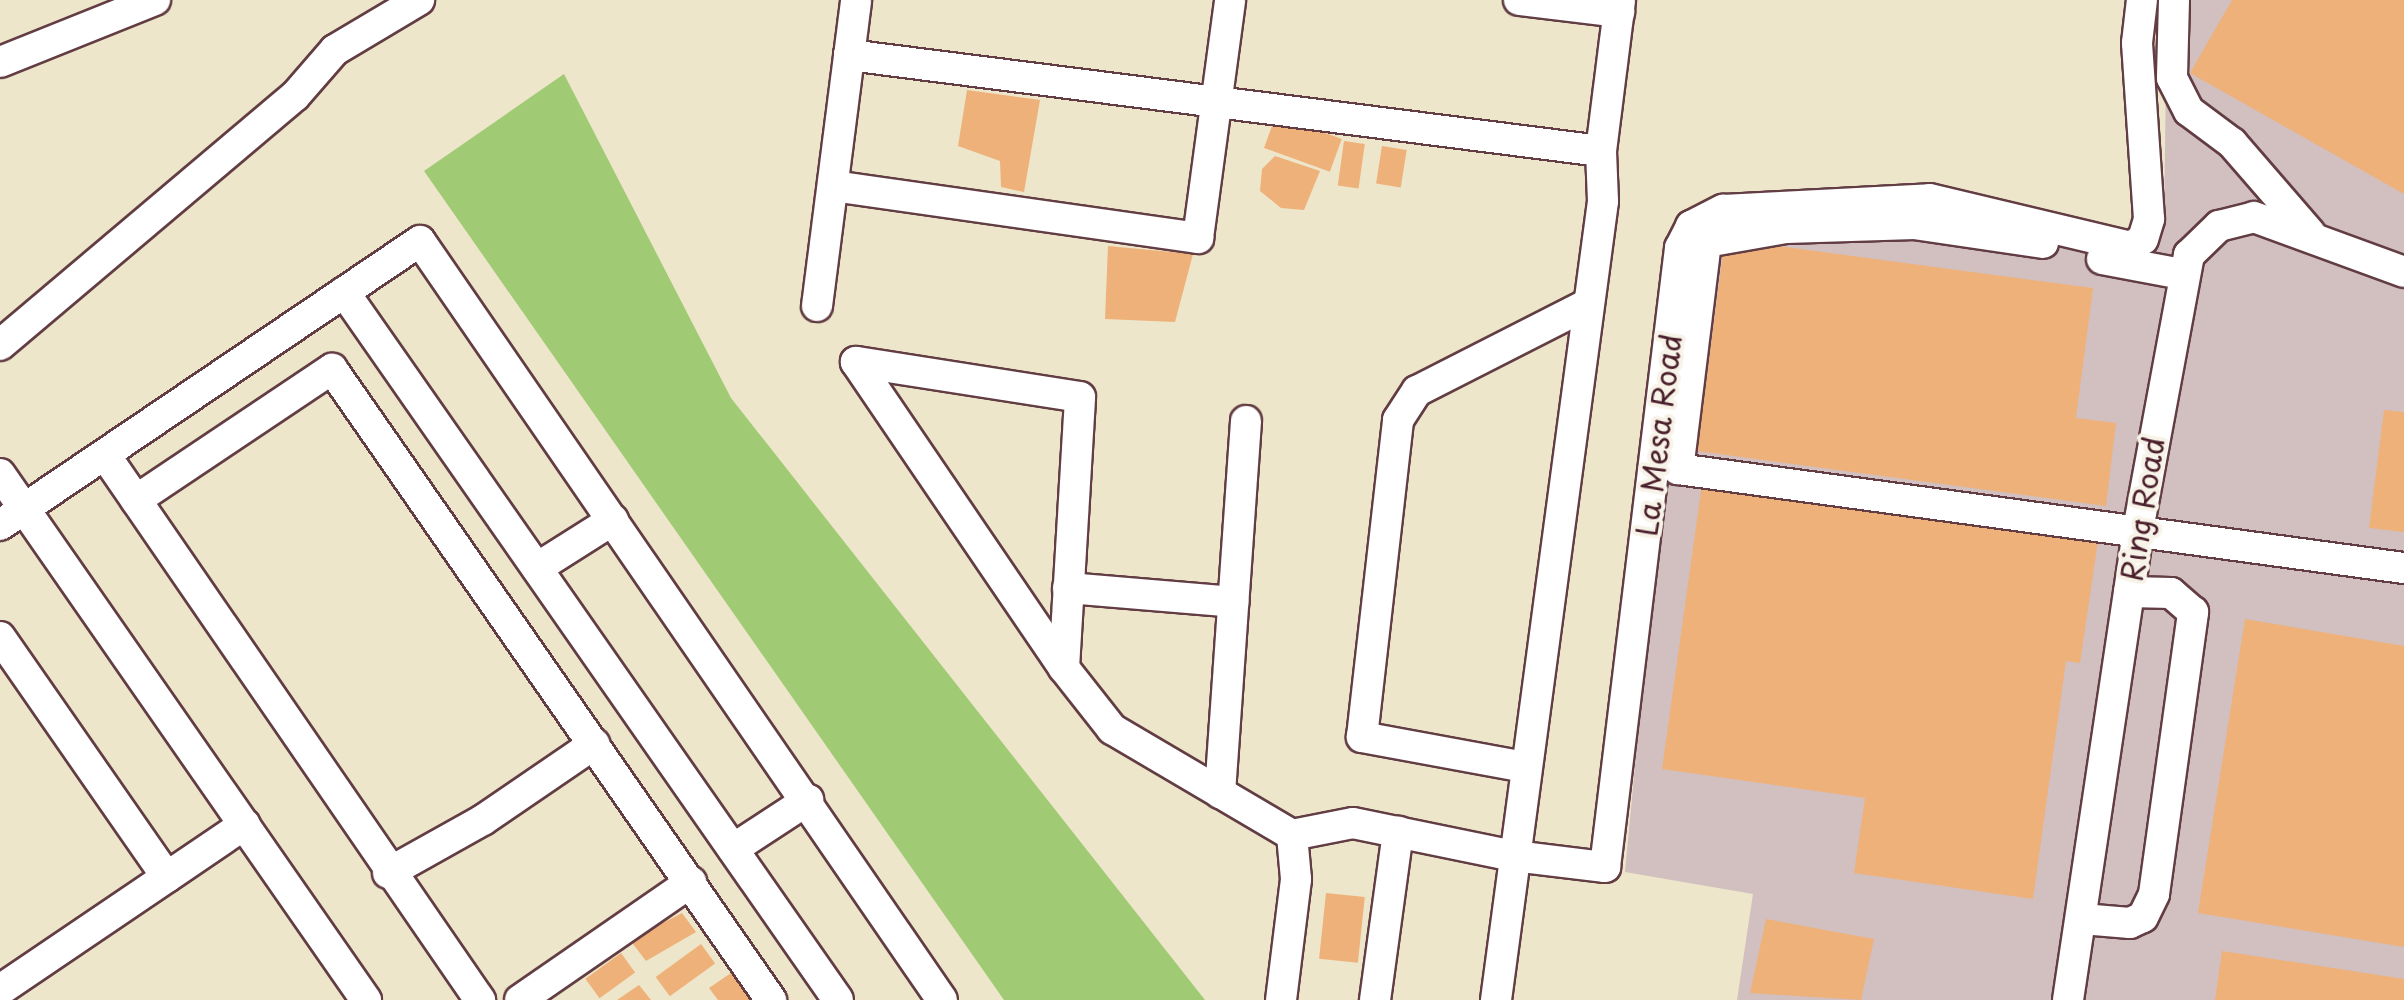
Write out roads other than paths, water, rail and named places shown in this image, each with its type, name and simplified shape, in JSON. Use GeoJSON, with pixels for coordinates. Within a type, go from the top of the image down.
{"type":"FeatureCollection","features":[{"type":"Feature","properties":{"kind":"street"},"geometry":{"type":"LineString","coordinates":[[0,62],[155,0]]}},
{"type":"Feature","properties":{"kind":"street"},"geometry":{"type":"LineString","coordinates":[[0,345],[294,96],[335,50],[419,0]]}},
{"type":"Feature","properties":{"kind":"street"},"geometry":{"type":"LineString","coordinates":[[817,306],[856,0]]}},
{"type":"Feature","properties":{"kind":"street"},"geometry":{"type":"LineString","coordinates":[[833,186],[1198,238],[1230,0]]}},
{"type":"Feature","properties":{"kind":"street"},"geometry":{"type":"LineString","coordinates":[[1496,1000],[1604,201],[1601,151],[1620,6],[1519,0]]}},
{"type":"Feature","properties":{"kind":"street","name":"La Mesa Road"},"geometry":{"type":"LineString","coordinates":[[1292,836],[1353,822],[1514,856],[1605,866],[1680,248],[1691,226],[1723,210],[1930,198],[2131,248],[2144,238],[2149,220],[2137,43],[2142,0]]}},
{"type":"Feature","properties":{"kind":"street"},"geometry":{"type":"LineString","coordinates":[[2174,0],[2172,78],[2189,111],[2232,143],[2310,233]]}},
{"type":"Feature","properties":{"kind":"street"},"geometry":{"type":"LineString","coordinates":[[849,55],[1216,106],[1601,151]]}},
{"type":"Feature","properties":{"kind":"street","name":"Ring Road"},"geometry":{"type":"LineString","coordinates":[[2068,1000],[2128,592],[2182,274],[2203,236],[2218,226],[2254,218],[2310,233],[2404,272]]}},
{"type":"Feature","properties":{"kind":"street"},"geometry":{"type":"LineString","coordinates":[[2182,274],[2043,242],[1916,224],[1786,228],[1706,242],[1678,469],[2404,568]]}},
{"type":"Feature","properties":{"kind":"street"},"geometry":{"type":"LineString","coordinates":[[12,517],[420,242],[808,800],[942,1000]]}},
{"type":"Feature","properties":{"kind":"street"},"geometry":{"type":"LineString","coordinates":[[344,292],[838,1000]]}},
{"type":"Feature","properties":{"kind":"street"},"geometry":{"type":"LineString","coordinates":[[1525,767],[1362,737],[1398,420],[1417,391],[1588,304]]}},
{"type":"Feature","properties":{"kind":"street"},"geometry":{"type":"LineString","coordinates":[[1064,668],[1080,397],[856,362],[1064,668],[1112,729],[1292,836],[1296,879],[1280,1000]]}},
{"type":"Feature","properties":{"kind":"street"},"geometry":{"type":"LineString","coordinates":[[136,500],[332,369],[771,1000]]}},
{"type":"Feature","properties":{"kind":"street"},"geometry":{"type":"LineString","coordinates":[[1220,793],[1246,422]]}},
{"type":"Feature","properties":{"kind":"street"},"geometry":{"type":"LineString","coordinates":[[105,455],[388,874],[480,1000]]}},
{"type":"Feature","properties":{"kind":"street"},"geometry":{"type":"LineString","coordinates":[[0,474],[12,517],[245,824],[366,1000]]}},
{"type":"Feature","properties":{"kind":"street"},"geometry":{"type":"LineString","coordinates":[[537,568],[613,520]]}},
{"type":"Feature","properties":{"kind":"street"},"geometry":{"type":"LineString","coordinates":[[1068,588],[1233,602]]}},
{"type":"Feature","properties":{"kind":"street"},"geometry":{"type":"LineString","coordinates":[[2082,919],[2113,925],[2143,917],[2157,876],[2193,612],[2172,593],[2128,592]]}},
{"type":"Feature","properties":{"kind":"street"},"geometry":{"type":"LineString","coordinates":[[0,638],[167,877]]}},
{"type":"Feature","properties":{"kind":"street"},"geometry":{"type":"LineString","coordinates":[[388,874],[483,820],[594,744]]}},
{"type":"Feature","properties":{"kind":"street"},"geometry":{"type":"LineString","coordinates":[[733,850],[808,800]]}},
{"type":"Feature","properties":{"kind":"street"},"geometry":{"type":"LineString","coordinates":[[0,990],[245,824]]}},
{"type":"Feature","properties":{"kind":"street"},"geometry":{"type":"LineString","coordinates":[[1375,1000],[1398,832]]}},
{"type":"Feature","properties":{"kind":"street"},"geometry":{"type":"LineString","coordinates":[[520,1000],[691,882]]}}]}
